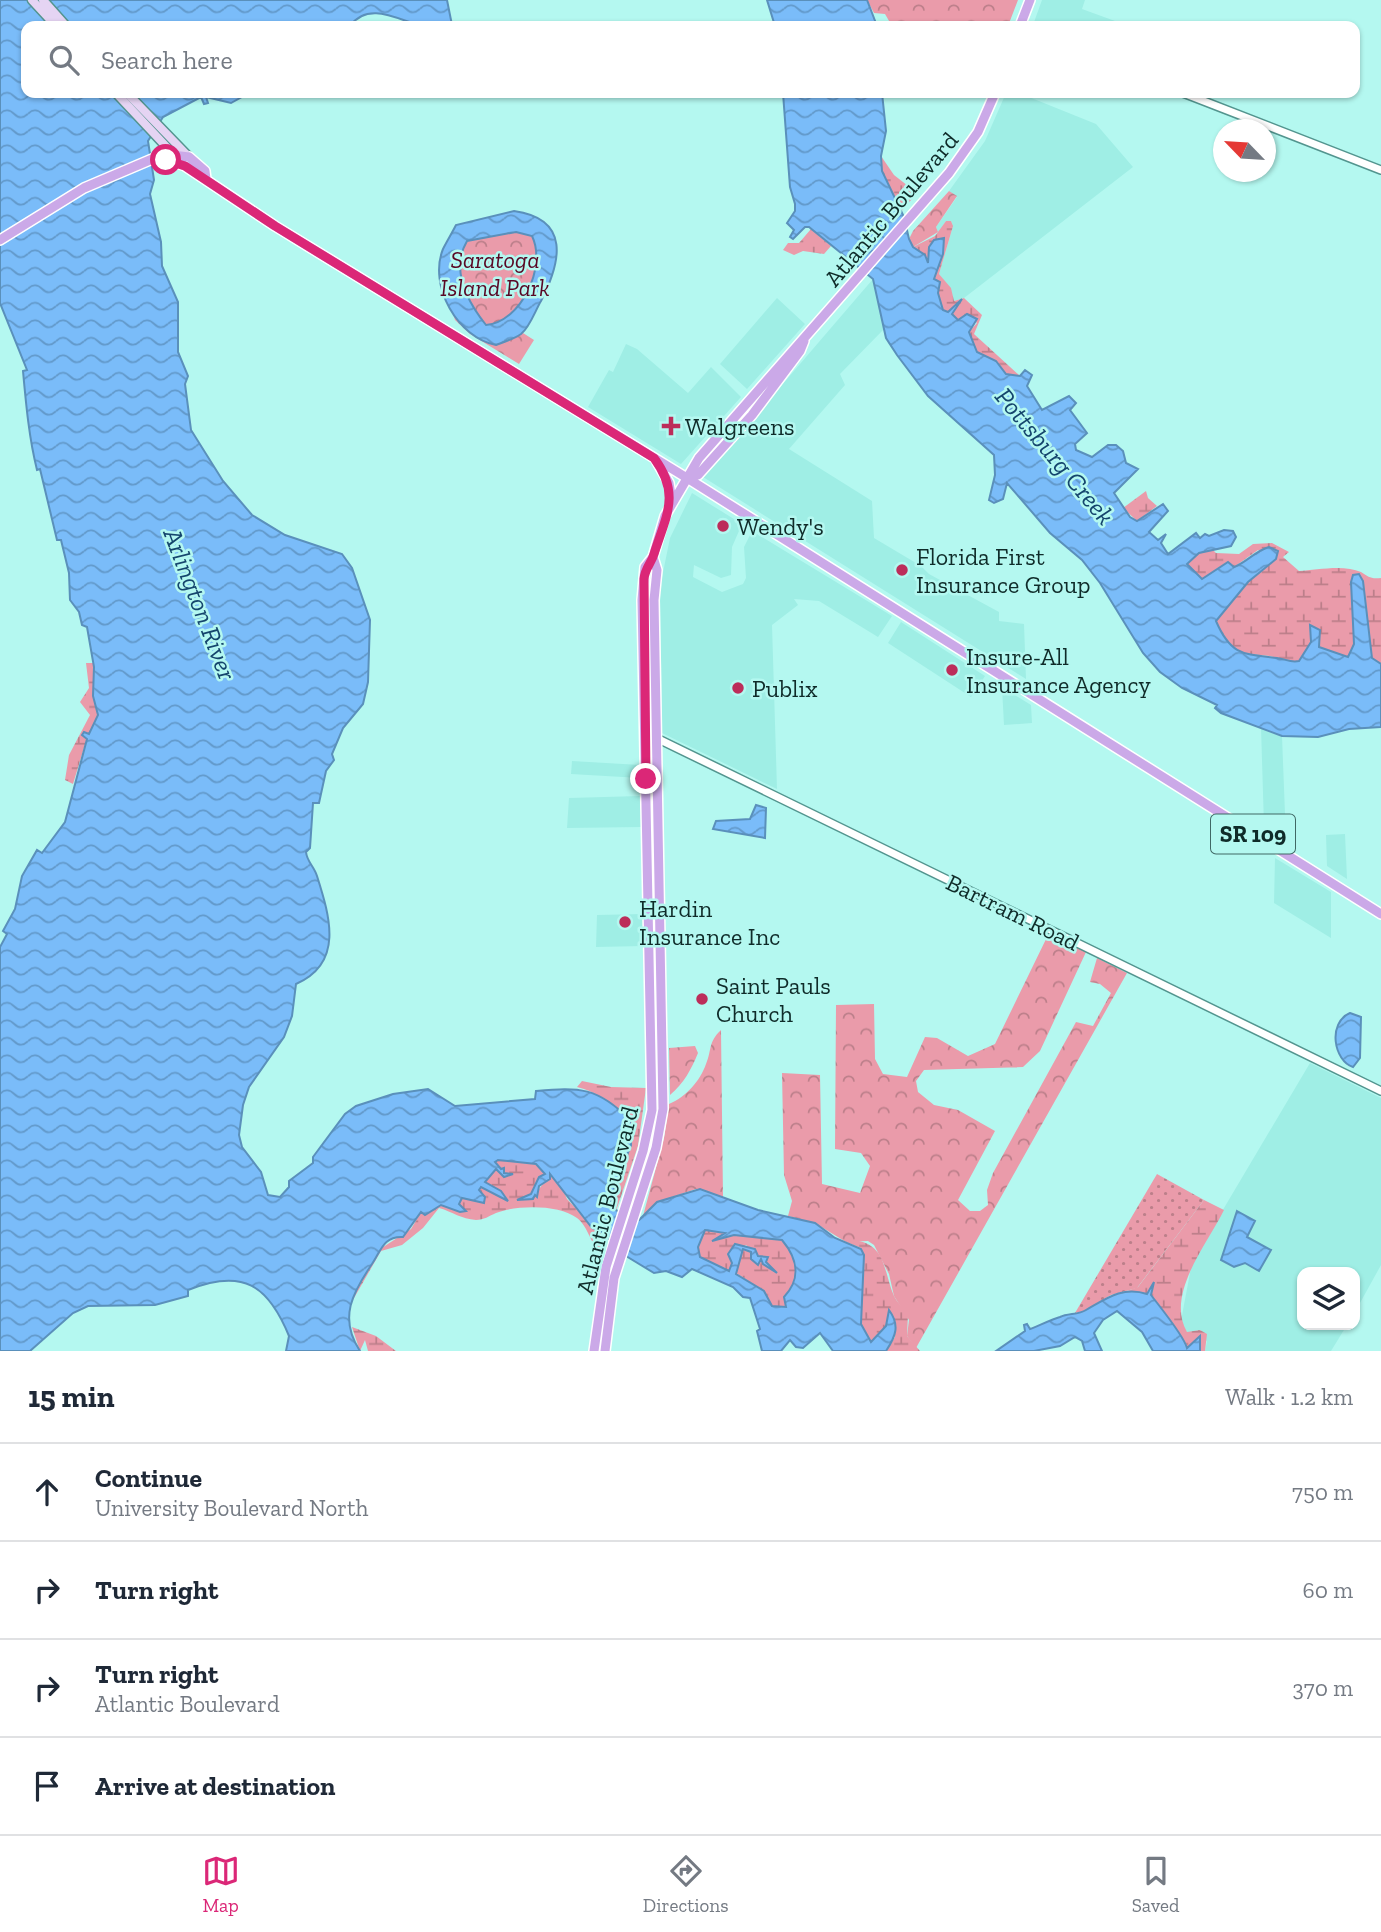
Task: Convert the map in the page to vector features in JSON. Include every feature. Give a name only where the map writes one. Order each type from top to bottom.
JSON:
[{"type":"main road","points":[[32,0],[51,21]]},
{"type":"main road","points":[[43,0],[62,21]]},
{"type":"main road","points":[[1022,21],[1030,0]]},
{"type":"main road","name":"SR 109","points":[[121,98],[206,180],[275,226],[687,478],[1381,914]]},
{"type":"main road","name":"SR 109","points":[[131,98],[171,153]]},
{"type":"main road","name":"Atlantic Boulevard","points":[[687,478],[698,475],[785,374],[804,341],[963,156],[992,98]]},
{"type":"main road","points":[[0,240],[83,188],[117,172],[171,153],[187,161]]},
{"type":"main road","points":[[161,158],[187,161]]},
{"type":"main road","name":"Atlantic Boulevard","points":[[594,1351],[608,1256],[647,1136],[653,1088],[642,600],[645,567],[653,557],[672,501],[699,458],[794,348],[804,341]]},
{"type":"main road","points":[[654,458],[664,472],[672,501]]},
{"type":"main road","points":[[707,465],[709,492]]},
{"type":"main road","name":"Atlantic Boulevard","points":[[605,1351],[619,1260],[656,1148],[663,1110],[654,600],[657,570],[653,557]]},
{"type":"street","points":[[1196,98],[1381,170]]},
{"type":"street","name":"Bartram Road","points":[[646,733],[1381,1091]]},
{"type":"shaded area","points":[[1042,0],[1085,0],[1082,9],[1115,21],[1034,21]]},
{"type":"shaded area","points":[[1004,98],[1031,98],[1096,124],[1133,167],[964,298],[954,301],[950,288],[939,274],[953,226],[951,221],[946,221],[938,232],[936,227],[957,197],[949,191],[985,141]]},
{"type":"shaded area","points":[[873,279],[884,329],[840,374],[845,385],[789,449],[872,501],[874,538],[921,566],[929,574],[999,612],[999,621],[1024,624],[1026,679],[703,477]]},
{"type":"shaded area","points":[[777,298],[805,324],[747,389],[720,364]]},
{"type":"shaded area","points":[[626,344],[637,349],[688,393],[711,367],[741,397],[681,464],[588,407],[609,370],[613,372]]},
{"type":"shaded area","points":[[692,493],[742,524],[732,547],[731,575],[721,578],[694,565],[693,577],[722,592],[743,584],[746,578],[744,547],[752,531],[892,616],[878,637],[819,601],[794,599],[798,605],[772,625],[777,789],[662,733],[660,587],[670,538]]},
{"type":"shaded area","points":[[901,622],[985,676],[971,697],[888,643]]},
{"type":"shaded area","points":[[1002,687],[1031,705],[1032,723],[1004,725]]},
{"type":"shaded area","points":[[1261,727],[1282,736],[1286,840],[1264,826]]},
{"type":"shaded area","points":[[572,761],[640,765],[640,778],[571,774]]},
{"type":"shaded area","points":[[640,796],[641,827],[567,828],[569,798]]},
{"type":"shaded area","points":[[1345,834],[1347,879],[1327,866],[1326,835]]},
{"type":"shaded area","points":[[1275,858],[1331,892],[1331,938],[1274,903]]},
{"type":"shaded area","points":[[643,914],[643,946],[596,947],[597,915]]},
{"type":"shaded area","points":[[1310,1063],[1381,1098],[1381,1265],[1360,1303],[1360,1267],[1297,1267],[1297,1330],[1344,1330],[1331,1351],[1205,1351],[1207,1341],[1187,1332],[1181,1321],[1192,1262]]},
{"type":"green space","points":[[867,0],[1018,0],[1010,21],[889,21],[885,14],[874,13]]},
{"type":"green space","points":[[881,156],[894,175],[917,193],[900,213],[882,171]]},
{"type":"green space","points":[[949,191],[957,196],[936,227],[938,232],[913,247],[909,239],[913,231]]},
{"type":"green space","name":"Saratoga Island Park","points":[[514,211],[537,218],[551,229],[557,244],[551,280],[523,333],[534,340],[519,364],[470,334],[455,320],[440,274],[443,249],[456,225]]},
{"type":"green space","points":[[946,221],[951,221],[953,226],[939,274],[951,288],[954,301],[964,298],[982,315],[974,334],[1020,376],[1006,374],[996,361],[977,352],[969,332],[977,323],[967,314],[958,320],[952,314],[961,300],[948,312],[943,310],[933,279],[943,254],[943,241],[928,254],[928,263],[913,247],[935,236]]},
{"type":"green space","points":[[811,229],[831,246],[824,254],[803,251],[794,255],[783,250],[788,243],[799,243]]},
{"type":"green space","points":[[1146,491],[1148,498],[1157,506],[1137,521],[1123,508]]},
{"type":"green space","points":[[1272,543],[1289,552],[1283,557],[1299,571],[1347,568],[1372,578],[1381,578],[1381,664],[1372,658],[1363,581],[1359,574],[1351,582],[1354,644],[1348,657],[1319,647],[1320,640],[1310,625],[1311,642],[1299,661],[1290,663],[1279,658],[1241,652],[1233,646],[1216,621],[1248,582],[1276,559],[1258,550],[1234,567],[1227,562],[1202,579],[1187,564],[1199,553],[1213,550],[1216,553],[1239,554],[1253,544]]},
{"type":"green space","points":[[86,663],[94,663],[95,706],[98,715],[89,735],[83,736],[87,738],[73,784],[65,780],[69,755],[90,715],[80,702],[89,688]]},
{"type":"green space","points":[[1049,933],[1086,952],[1040,1051],[1023,1067],[924,1070],[916,1081],[918,1092],[934,1105],[958,1110],[995,1131],[958,1200],[970,1211],[980,1211],[988,1205],[987,1190],[993,1173],[1076,1022],[1093,1026],[1111,993],[1100,984],[1090,982],[1097,958],[1127,973],[916,1348],[907,1336],[909,1320],[894,1296],[889,1274],[874,1245],[868,1241],[846,1242],[815,1223],[788,1216],[792,1201],[784,1175],[782,1073],[820,1075],[822,1184],[860,1193],[870,1166],[861,1153],[835,1149],[836,1005],[874,1004],[875,1059],[883,1074],[907,1077],[925,1037],[937,1038],[968,1056],[995,1044]]},
{"type":"green space","points":[[721,1030],[723,1198],[696,1189],[657,1202],[643,1216],[664,1138],[669,1104],[687,1093],[696,1082],[706,1064],[712,1042]]},
{"type":"green space","points":[[695,1046],[698,1053],[693,1065],[670,1095],[669,1048]]},
{"type":"green space","points":[[582,1081],[611,1087],[646,1088],[638,1146],[616,1211],[610,1205],[610,1199],[631,1145],[617,1116],[606,1101],[577,1087]]},
{"type":"green space","points":[[498,1160],[540,1165],[545,1175],[539,1180],[535,1191],[523,1198],[534,1196],[550,1174],[561,1185],[567,1199],[607,1240],[602,1254],[581,1222],[560,1210],[515,1208],[476,1220],[439,1208],[423,1228],[402,1245],[381,1251],[350,1305],[359,1280],[375,1260],[377,1251],[411,1229],[421,1212],[429,1213],[441,1205],[460,1212],[464,1210],[459,1205],[462,1198],[485,1197],[478,1190],[481,1187],[507,1200],[501,1191],[485,1182],[496,1169],[504,1173],[494,1162]]},
{"type":"green space","points":[[1157,1174],[1204,1200],[1137,1288],[1111,1295],[1084,1311],[1075,1313]]},
{"type":"green space","points":[[1204,1200],[1224,1210],[1191,1269],[1181,1302],[1187,1332],[1200,1330],[1207,1334],[1205,1351],[1200,1351],[1199,1337],[1188,1348],[1151,1295],[1127,1291],[1138,1287]]},
{"type":"green space","points":[[705,1230],[725,1233],[714,1241],[734,1235],[782,1240],[791,1254],[795,1269],[793,1283],[784,1297],[786,1308],[772,1306],[764,1291],[736,1273],[743,1249],[749,1250],[759,1264],[760,1259],[776,1273],[746,1245],[729,1257],[732,1263],[729,1271],[699,1257],[698,1247]]},
{"type":"green space","points":[[852,1240],[872,1246],[878,1252],[894,1296],[908,1314],[907,1336],[920,1351],[886,1351],[895,1337],[889,1311],[886,1326],[871,1342],[861,1324],[864,1255],[861,1248],[846,1242]]},
{"type":"green space","points":[[352,1327],[376,1336],[396,1351],[368,1351],[365,1340],[360,1351]]},
{"type":"water","name":"Arlington River","points":[[0,0],[447,0],[451,21],[407,21],[375,13],[366,14],[355,21],[21,21],[21,98],[199,98],[163,117],[148,141],[154,180],[150,194],[161,242],[162,266],[178,302],[178,352],[188,376],[185,384],[191,430],[223,481],[252,515],[285,535],[342,554],[352,568],[370,620],[368,682],[363,704],[343,728],[332,754],[334,760],[326,771],[319,803],[313,803],[310,848],[306,852],[317,876],[326,907],[329,923],[327,951],[321,964],[311,975],[296,984],[292,1016],[284,1037],[249,1087],[243,1105],[239,1135],[242,1147],[261,1172],[268,1195],[280,1197],[289,1187],[289,1181],[313,1163],[313,1157],[345,1114],[356,1106],[393,1094],[428,1089],[455,1106],[535,1099],[536,1091],[564,1089],[598,1095],[630,1120],[631,1145],[610,1199],[613,1209],[639,1220],[657,1202],[700,1189],[758,1210],[815,1223],[835,1238],[861,1249],[864,1255],[861,1324],[871,1342],[886,1326],[889,1310],[896,1326],[886,1351],[833,1351],[820,1333],[803,1348],[796,1347],[790,1340],[781,1351],[762,1351],[757,1331],[760,1329],[750,1298],[743,1297],[733,1287],[692,1269],[682,1277],[666,1271],[654,1273],[626,1256],[602,1232],[592,1228],[550,1174],[550,1179],[539,1186],[537,1197],[535,1195],[533,1199],[517,1200],[531,1194],[539,1177],[545,1174],[536,1164],[498,1160],[495,1162],[501,1169],[504,1168],[504,1173],[513,1174],[504,1177],[496,1169],[485,1182],[501,1191],[508,1201],[481,1187],[479,1190],[485,1197],[484,1203],[462,1198],[459,1204],[466,1211],[460,1212],[441,1205],[425,1215],[421,1212],[403,1237],[391,1239],[383,1245],[359,1285],[351,1306],[350,1327],[360,1351],[286,1351],[289,1336],[272,1304],[251,1286],[239,1281],[224,1281],[188,1290],[188,1296],[155,1305],[88,1306],[73,1313],[30,1351],[0,1351],[0,947],[7,934],[3,931],[15,909],[22,876],[37,850],[42,853],[65,822],[87,739],[82,735],[84,732],[89,734],[98,715],[93,696],[94,667],[87,627],[82,625],[79,612],[70,600],[69,573],[61,540],[57,540],[40,469],[37,470],[34,458],[23,371],[27,370],[0,303]],"holes":[[[705,1230],[725,1233],[712,1241],[734,1235],[782,1240],[791,1254],[795,1269],[793,1283],[784,1297],[786,1307],[772,1306],[764,1291],[736,1274],[743,1249],[751,1252],[751,1259],[758,1265],[761,1259],[763,1264],[777,1273],[766,1262],[768,1257],[758,1256],[755,1249],[735,1244],[728,1254],[732,1263],[729,1271],[700,1257],[698,1247]]]},
{"type":"water","points":[[767,0],[867,0],[875,21],[773,21]]},
{"type":"water","points":[[210,98],[240,98],[231,103]]},
{"type":"water","name":"Pottsburg Creek","points":[[783,98],[883,98],[886,131],[881,156],[882,171],[904,217],[909,239],[913,247],[925,255],[928,263],[929,247],[934,240],[944,238],[943,254],[934,279],[940,282],[938,293],[943,310],[948,312],[962,299],[952,314],[958,320],[967,314],[977,319],[969,332],[977,352],[996,361],[1006,374],[1020,376],[1025,370],[1032,375],[1027,386],[1042,410],[1069,396],[1076,403],[1070,410],[1087,433],[1075,444],[1076,450],[1092,457],[1108,445],[1116,445],[1123,451],[1126,463],[1138,469],[1114,493],[1130,517],[1137,521],[1163,504],[1168,511],[1149,532],[1158,540],[1166,534],[1161,543],[1168,554],[1196,533],[1200,538],[1205,534],[1209,536],[1224,530],[1233,531],[1236,537],[1231,546],[1199,553],[1187,564],[1202,579],[1228,562],[1234,567],[1269,547],[1278,551],[1276,559],[1248,582],[1216,621],[1233,647],[1247,654],[1299,661],[1311,642],[1310,625],[1320,630],[1319,647],[1348,657],[1354,644],[1351,582],[1353,575],[1359,574],[1363,581],[1372,658],[1381,664],[1381,727],[1349,729],[1318,737],[1282,736],[1221,713],[1215,708],[1217,705],[1182,688],[1160,672],[1143,653],[1100,583],[1082,560],[1050,533],[1007,483],[1003,499],[994,503],[989,500],[995,475],[994,455],[928,396],[897,355],[886,338],[873,279],[809,227],[805,227],[793,239],[790,237],[794,230],[787,223],[795,211],[795,204],[790,187]]},
{"type":"water","points":[[514,211],[545,223],[553,233],[556,257],[553,272],[530,323],[518,336],[496,345],[482,340],[459,321],[450,308],[443,294],[439,263],[456,225]],"holes":[[[516,232],[532,236],[536,263],[528,291],[510,314],[499,322],[486,325],[463,285],[460,263],[467,241]]]},
{"type":"water","points":[[756,805],[766,808],[765,838],[713,829],[716,821],[750,819]]},
{"type":"water","points":[[1350,1013],[1361,1017],[1360,1058],[1353,1067],[1341,1057],[1336,1042],[1338,1025]]},
{"type":"water","points":[[1237,1211],[1255,1221],[1247,1237],[1271,1250],[1259,1271],[1245,1263],[1234,1267],[1221,1260]]},
{"type":"water","points":[[1154,1282],[1151,1295],[1177,1329],[1187,1348],[1200,1336],[1200,1351],[1153,1351],[1142,1332],[1117,1311],[1103,1320],[1094,1333],[1102,1351],[1085,1351],[1082,1341],[1075,1337],[1060,1346],[1034,1351],[996,1351],[1025,1331],[1024,1325],[1027,1324],[1030,1329],[1063,1316],[1080,1313],[1123,1292],[1147,1294]]},
{"type":"place","name":"Walgreens","points":[[671,426]]},
{"type":"place","name":"Wendy's","points":[[723,526]]},
{"type":"place","name":"Florida First Insurance Group","points":[[902,570]]},
{"type":"place","name":"Insure-All Insurance Agency","points":[[952,670]]},
{"type":"place","name":"Publix","points":[[738,688]]},
{"type":"place","name":"Hardin Insurance Inc","points":[[625,922]]},
{"type":"place","name":"Saint Pauls Church","points":[[702,999]]},
{"type":"route","points":[[166,160],[185,166],[275,226],[654,458],[669,483],[672,501],[656,540],[653,557],[645,567],[642,600],[646,779]]}]
